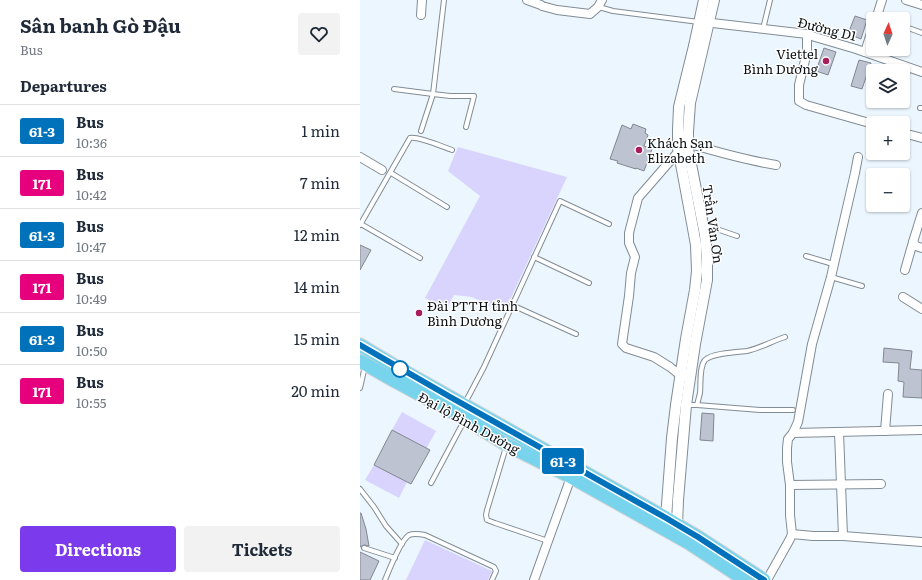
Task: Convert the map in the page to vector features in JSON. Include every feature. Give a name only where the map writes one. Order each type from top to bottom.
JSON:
[{"type":"highway","name":"Đại lộ Bình Dương","points":[[360,345],[698,537],[765,580]]},
{"type":"highway","name":"Đại lộ Bình Dương","points":[[363,362],[392,380],[465,419],[507,445],[571,477],[689,543],[745,580]]},
{"type":"street","points":[[421,16],[422,0]]},
{"type":"street","points":[[527,0],[541,5],[543,3],[557,10],[590,14],[600,3]]},
{"type":"street","name":"Trần Văn Ơn","points":[[671,522],[672,438],[706,280],[707,268],[706,245],[687,143],[690,103],[704,23],[704,0]]},
{"type":"street","name":"Trần Văn Ơn","points":[[671,522],[678,500],[686,405],[686,339],[695,290],[697,255],[678,152],[679,107],[704,23],[714,0]]},
{"type":"street","points":[[879,12],[882,0]]},
{"type":"street","points":[[906,0],[922,6]]},
{"type":"street","name":"Đường D1","points":[[704,23],[807,34],[922,72]]},
{"type":"street","points":[[807,34],[807,52],[799,86],[800,101],[806,105],[866,122]]},
{"type":"street","points":[[910,135],[922,138]]},
{"type":"street","points":[[687,143],[732,156],[776,165]]},
{"type":"street","points":[[678,152],[638,198],[629,233],[629,243],[635,257],[631,273],[622,344],[626,348],[654,357],[685,377]]},
{"type":"street","points":[[360,157],[382,170]]},
{"type":"street","points":[[765,580],[790,540],[792,534],[790,515],[790,485],[787,462],[788,439],[793,433],[798,422],[812,344],[831,277],[858,157]]},
{"type":"street","points":[[905,270],[917,245],[922,213]]},
{"type":"street","points":[[903,297],[922,309]]},
{"type":"street","points":[[885,431],[888,394]]},
{"type":"street","points":[[793,433],[922,430]]},
{"type":"street","points":[[839,432],[843,536]]},
{"type":"street","points":[[534,580],[571,477]]},
{"type":"street","points":[[790,485],[881,484]]},
{"type":"street","points":[[792,534],[922,542]]},
{"type":"lane","points":[[421,130],[433,94],[444,0]]},
{"type":"lane","points":[[763,29],[770,0]]},
{"type":"lane","points":[[600,3],[613,11],[704,23]]},
{"type":"lane","points":[[910,29],[922,33]]},
{"type":"lane","points":[[394,89],[450,96],[474,96],[466,127]]},
{"type":"lane","points":[[420,258],[360,224],[410,138],[413,137],[420,139],[452,150]]},
{"type":"lane","points":[[391,173],[447,206]]},
{"type":"lane","points":[[464,405],[484,367],[560,201],[610,224]]},
{"type":"lane","points":[[702,225],[737,236]]},
{"type":"lane","points":[[806,256],[833,264]]},
{"type":"lane","points":[[534,257],[588,283]]},
{"type":"lane","points":[[831,277],[862,286]]},
{"type":"lane","points":[[512,305],[576,334]]},
{"type":"lane","points":[[697,405],[704,361],[710,357],[748,350],[785,337]]},
{"type":"lane","points":[[360,388],[363,362]]},
{"type":"lane","points":[[686,405],[760,410],[793,410]]},
{"type":"lane","points":[[431,483],[465,419]]},
{"type":"lane","points":[[507,445],[487,510],[487,520],[548,541]]},
{"type":"lane","points":[[360,489],[386,526],[402,544]]},
{"type":"lane","points":[[385,580],[405,539],[412,534],[420,534],[495,568],[496,571],[492,580]]},
{"type":"lane","points":[[364,548],[396,558]]},
{"type":"shaded area","points":[[458,147],[567,177],[504,313],[472,297],[454,295],[446,310],[425,298],[480,196],[448,171]]},
{"type":"shaded area","points":[[402,412],[436,431],[426,449],[392,430]]},
{"type":"shaded area","points":[[374,465],[407,482],[399,498],[365,480]]},
{"type":"shaded area","points":[[425,540],[492,571],[488,580],[406,580]]},
{"type":"building","points":[[855,16],[866,20],[861,39],[848,34]]},
{"type":"building","name":"Viettel Bình Dương","points":[[824,48],[836,52],[828,75],[816,71]]},
{"type":"building","points":[[859,60],[871,63],[866,64],[866,77],[862,89],[851,86]]},
{"type":"building","points":[[633,124],[646,129],[645,133],[648,135],[644,146],[652,149],[644,171],[617,163],[618,161],[610,159],[622,125],[631,129]]},
{"type":"building","points":[[360,245],[371,250],[360,270]]},
{"type":"building","points":[[884,348],[912,351],[910,369],[922,370],[922,398],[903,397],[904,382],[898,381],[899,363],[883,362]]},
{"type":"building","points":[[702,413],[714,414],[713,441],[700,440]]},
{"type":"building","points":[[392,430],[430,450],[411,484],[374,465]]},
{"type":"building","points":[[360,513],[366,529],[369,546],[364,545],[360,547]]},
{"type":"building","points":[[360,552],[379,561],[370,580],[360,580]]},
{"type":"bus line","name":"61-3","points":[[360,345],[400,369],[666,518],[764,580]]},
{"type":"place","name":"Viettel Bình Dương","points":[[826,61]]},
{"type":"place","name":"Khách Sạn Elizabeth","points":[[639,150]]},
{"type":"place","name":"Đài PTTH tỉnh Bình Dương","points":[[419,313]]}]
